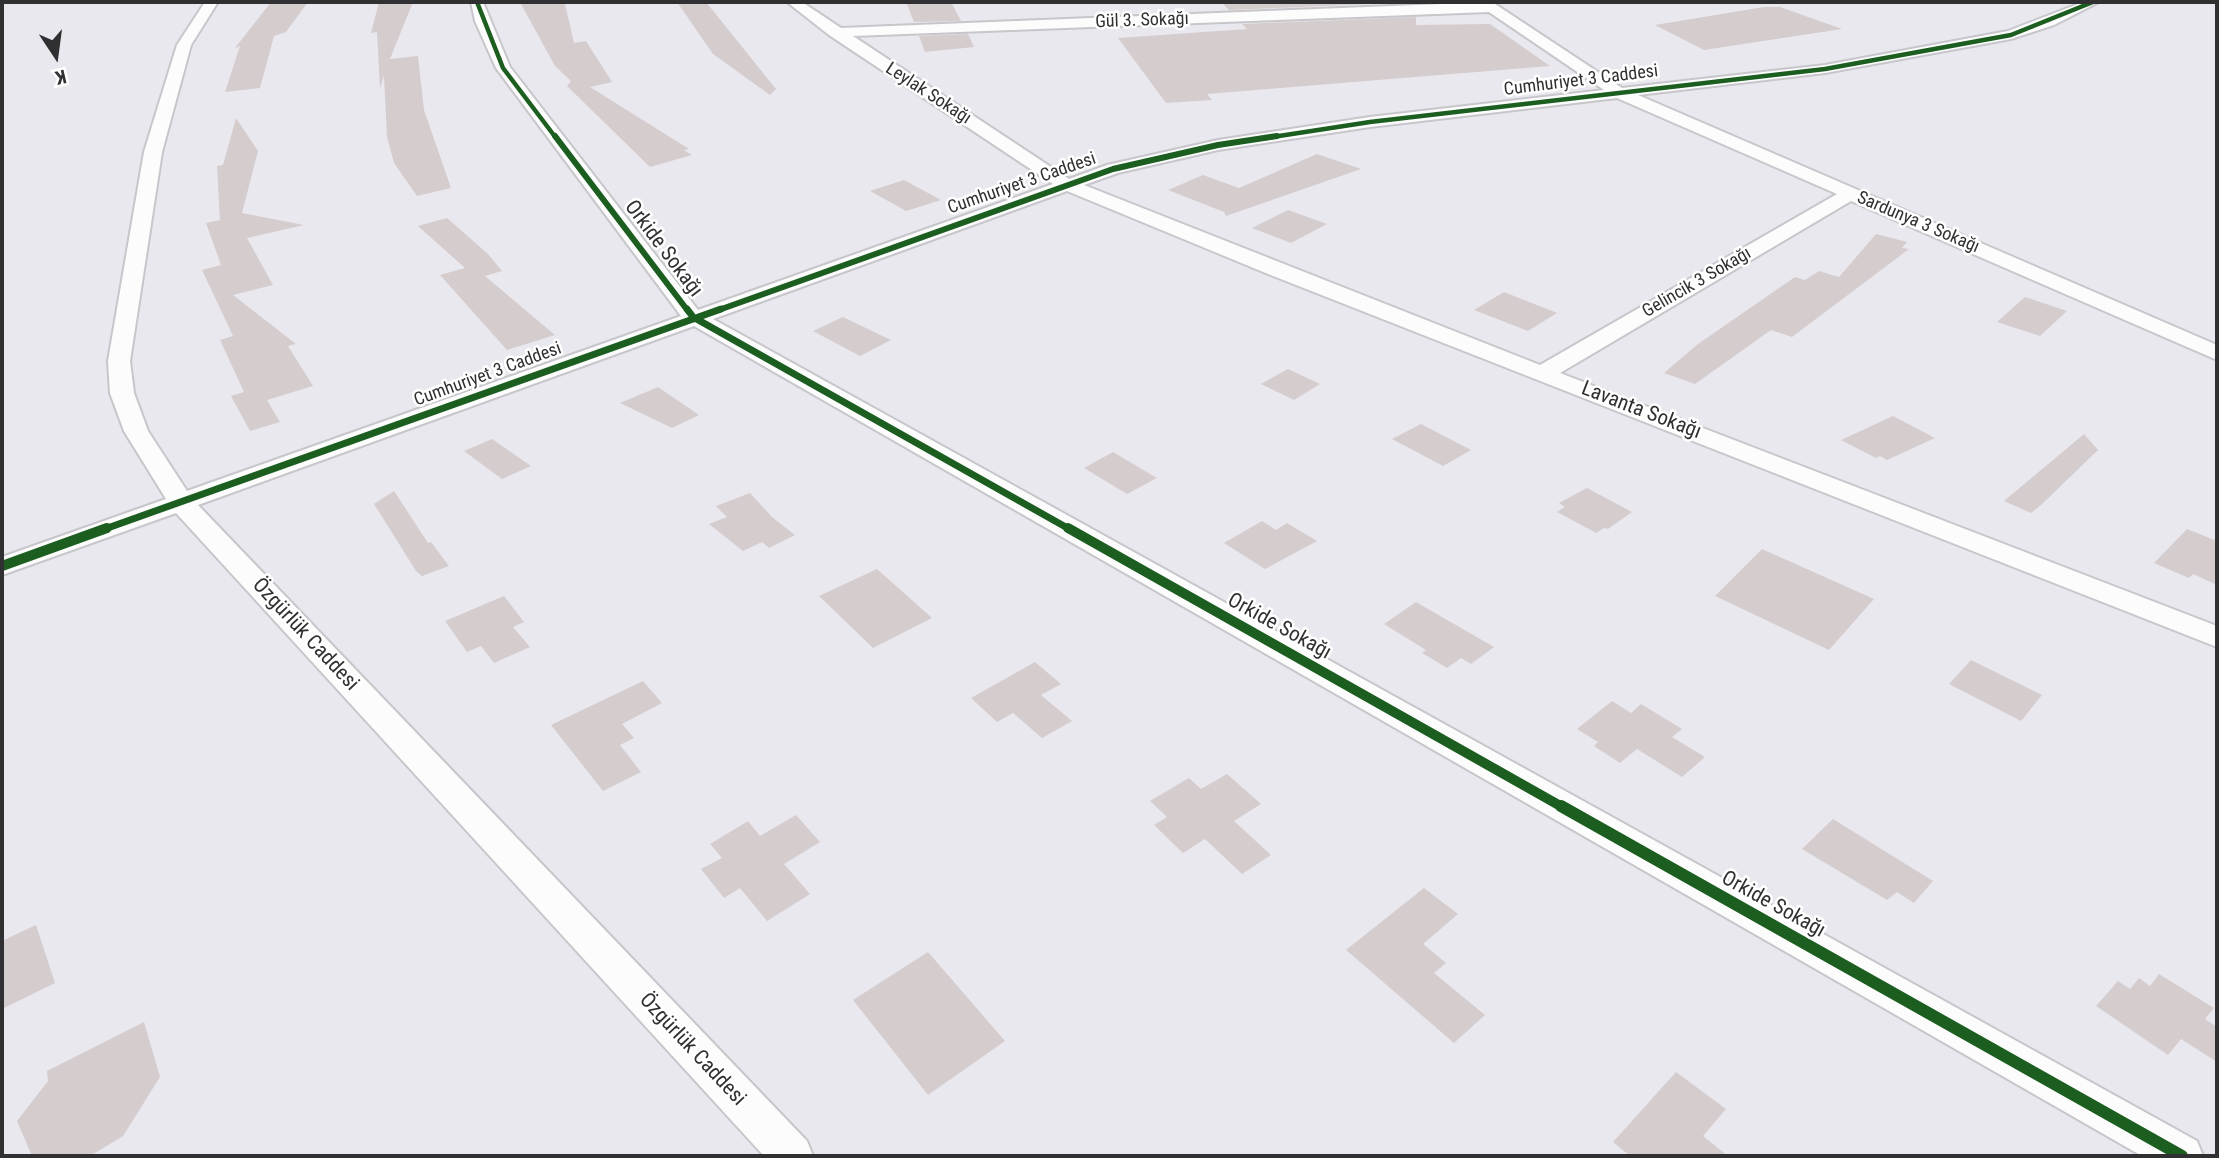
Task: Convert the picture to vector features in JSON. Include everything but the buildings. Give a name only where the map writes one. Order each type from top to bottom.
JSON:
[{"type":"street","name":"Özgürlük Caddesi","points":[[211,2],[184,45],[153,152],[119,361],[122,393],[136,430],[182,504],[792,1156]]},
{"type":"street","name":"Orkide Sokağı","points":[[477,2],[482,21],[503,68],[693,317],[2182,1156]]},
{"type":"street","name":"Leylak Sokağı","points":[[793,2],[834,32],[1065,184]]},
{"type":"street","name":"Cumhuriyet 3 Caddesi","points":[[2,566],[182,504],[1065,184],[1124,167],[1269,136],[1825,69],[1997,39],[2049,23],[2093,2]]},
{"type":"street","name":"Gül 3. Sokağı","points":[[834,32],[1487,5]]},
{"type":"street","name":"Sardunya 3 Sokağı","points":[[1487,5],[1619,93],[2217,353]]},
{"type":"street","name":"Lavanta Sokağı","points":[[1065,184],[1275,270],[2217,637]]},
{"type":"street","name":"Gelincik 3 Sokağı","points":[[1543,373],[1850,194]]},
{"type":"cycle path","points":[[477,2],[482,21],[503,68],[693,317],[2182,1156]]},
{"type":"cycle path","points":[[2,566],[1113,169],[1218,145],[1370,122],[1825,69],[2011,35],[2049,22],[2093,2]]}]
